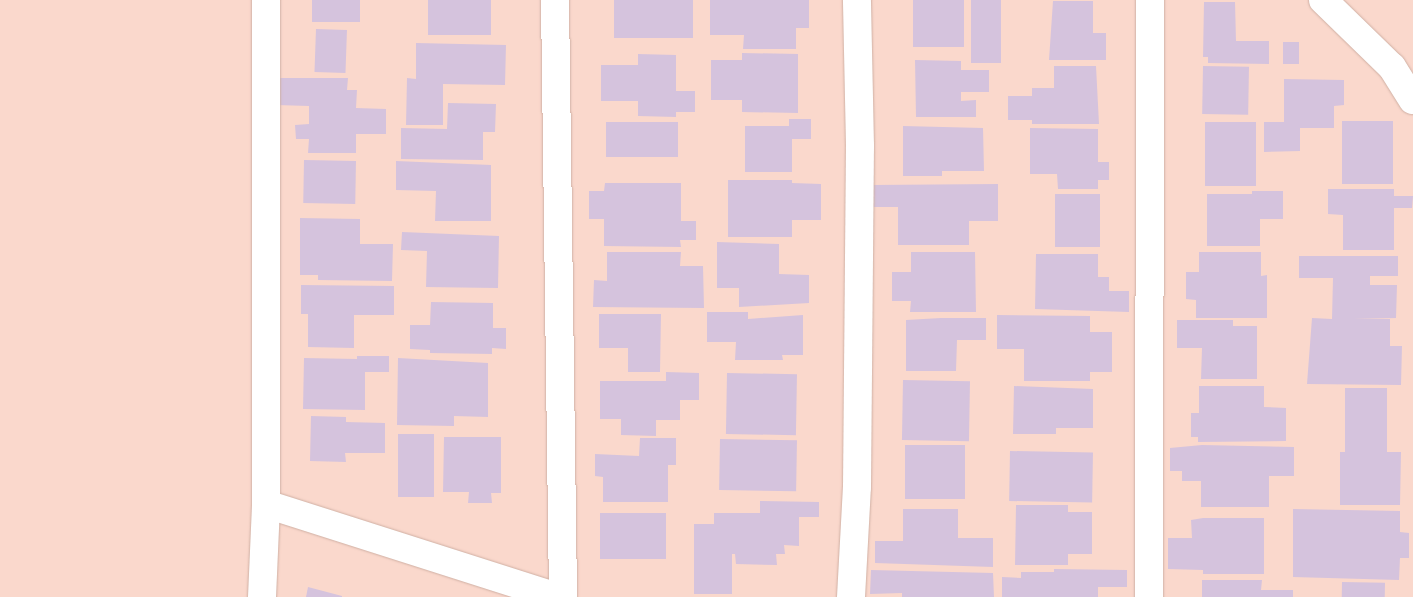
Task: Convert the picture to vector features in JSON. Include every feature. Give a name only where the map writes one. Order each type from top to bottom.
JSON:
[{"type":"street","points":[[262,597],[266,504],[266,0]]},
{"type":"street","points":[[555,0],[563,597]]},
{"type":"street","points":[[851,597],[858,457],[860,146],[857,0]]},
{"type":"street","points":[[1149,597],[1150,0]]},
{"type":"street","points":[[1323,0],[1402,73],[1413,100]]},
{"type":"street","points":[[266,504],[558,597]]},
{"type":"building","points":[[312,0],[360,0],[360,22],[312,22]]},
{"type":"building","points":[[428,0],[491,0],[491,35],[428,35]]},
{"type":"building","points":[[614,0],[693,0],[693,38],[614,38]]},
{"type":"building","points":[[710,0],[809,0],[809,28],[796,28],[796,49],[743,49],[744,35],[710,35]]},
{"type":"building","points":[[913,0],[964,0],[964,47],[913,47]]},
{"type":"building","points":[[971,0],[1001,0],[1001,63],[971,63]]},
{"type":"building","points":[[1053,1],[1093,1],[1093,33],[1106,33],[1106,60],[1049,60]]},
{"type":"building","points":[[1204,2],[1235,2],[1236,41],[1269,41],[1269,64],[1208,63],[1208,57],[1203,57]]},
{"type":"building","points":[[316,29],[347,30],[345,73],[314,72]]},
{"type":"building","points":[[1283,42],[1299,42],[1299,64],[1283,64]]},
{"type":"building","points":[[416,43],[506,45],[505,85],[443,84],[443,125],[406,125],[407,78],[416,79]]},
{"type":"building","points":[[742,53],[798,54],[798,113],[742,112],[742,100],[711,100],[711,60],[742,60]]},
{"type":"building","points":[[638,54],[676,55],[676,91],[695,91],[695,112],[676,112],[676,117],[638,116],[638,101],[601,101],[601,65],[638,65]]},
{"type":"building","points":[[915,60],[961,61],[961,70],[989,70],[989,92],[961,92],[961,101],[976,100],[976,117],[916,117]]},
{"type":"building","points":[[1054,66],[1096,66],[1099,124],[1032,124],[1032,120],[1008,120],[1008,96],[1032,96],[1032,88],[1054,88]]},
{"type":"building","points":[[1203,66],[1249,67],[1248,115],[1202,114]]},
{"type":"building","points":[[276,78],[348,78],[347,90],[357,90],[356,108],[386,109],[386,134],[356,134],[356,153],[308,153],[309,139],[296,139],[295,125],[309,124],[309,106],[276,105]]},
{"type":"building","points":[[1284,79],[1344,80],[1344,105],[1334,106],[1334,128],[1300,128],[1300,151],[1264,152],[1264,122],[1284,122]]},
{"type":"building","points":[[448,103],[496,104],[495,132],[483,132],[483,160],[401,159],[401,128],[447,129]]},
{"type":"building","points":[[789,119],[811,119],[811,139],[792,139],[792,172],[745,172],[745,126],[789,126]]},
{"type":"building","points":[[1342,121],[1393,121],[1393,184],[1342,184]]},
{"type":"building","points":[[606,122],[678,122],[678,157],[606,157]]},
{"type":"building","points":[[1205,122],[1256,122],[1256,186],[1205,186]]},
{"type":"building","points":[[903,126],[983,128],[984,171],[942,171],[942,176],[903,176]]},
{"type":"building","points":[[1030,128],[1098,129],[1098,162],[1109,162],[1109,180],[1098,180],[1098,189],[1058,189],[1057,174],[1030,174]]},
{"type":"building","points":[[304,160],[356,161],[355,204],[303,203]]},
{"type":"building","points":[[396,161],[491,165],[491,221],[435,221],[436,191],[396,190]]},
{"type":"building","points":[[728,180],[792,180],[792,183],[821,184],[821,220],[792,220],[792,237],[728,237]]},
{"type":"building","points":[[605,183],[681,183],[681,221],[696,221],[696,240],[680,240],[681,247],[604,246],[604,219],[589,219],[589,191],[604,191]]},
{"type":"building","points":[[998,184],[998,221],[969,221],[969,245],[898,245],[898,207],[871,207],[871,185]]},
{"type":"building","points":[[1328,189],[1394,189],[1394,196],[1413,196],[1412,208],[1394,208],[1394,250],[1343,250],[1343,215],[1328,214]]},
{"type":"building","points":[[1252,191],[1283,191],[1283,219],[1260,219],[1260,246],[1207,246],[1207,194],[1252,194]]},
{"type":"building","points":[[1055,194],[1100,194],[1100,247],[1055,247]]},
{"type":"building","points":[[300,218],[360,219],[360,244],[393,244],[392,281],[318,280],[318,275],[300,275]]},
{"type":"building","points":[[402,232],[499,236],[498,288],[426,287],[427,251],[401,250]]},
{"type":"building","points":[[717,242],[779,244],[779,274],[809,275],[809,303],[739,307],[739,288],[717,288]]},
{"type":"building","points":[[607,252],[681,252],[680,266],[703,266],[704,308],[593,307],[594,280],[607,281]]},
{"type":"building","points":[[911,252],[975,252],[976,312],[910,312],[911,301],[892,301],[892,272],[911,272]]},
{"type":"building","points":[[1199,252],[1261,252],[1261,276],[1267,275],[1267,318],[1196,318],[1196,300],[1186,299],[1186,272],[1199,272]]},
{"type":"building","points":[[1036,254],[1098,254],[1098,277],[1109,277],[1109,291],[1129,291],[1129,312],[1035,309]]},
{"type":"building","points":[[1299,256],[1398,256],[1398,276],[1370,276],[1370,285],[1397,285],[1396,318],[1354,319],[1390,319],[1390,346],[1402,346],[1401,385],[1307,384],[1312,318],[1332,319],[1333,278],[1299,278]]},
{"type":"building","points":[[301,285],[394,286],[394,315],[354,315],[354,348],[308,347],[308,314],[301,314]]},
{"type":"building","points":[[431,302],[493,303],[493,328],[506,328],[506,349],[492,348],[492,354],[430,353],[430,350],[410,349],[410,325],[430,325]]},
{"type":"building","points":[[707,312],[748,312],[748,319],[803,315],[803,355],[782,355],[783,360],[735,360],[736,342],[707,342]]},
{"type":"building","points":[[599,314],[661,314],[660,372],[628,372],[628,348],[599,348]]},
{"type":"building","points":[[997,315],[1090,316],[1090,332],[1112,332],[1112,372],[1090,372],[1090,381],[1024,381],[1024,349],[997,349]]},
{"type":"building","points":[[986,318],[986,340],[957,340],[956,371],[906,371],[906,320]]},
{"type":"building","points":[[1177,320],[1233,320],[1233,326],[1257,326],[1257,379],[1201,379],[1202,348],[1177,348]]},
{"type":"building","points":[[357,356],[389,356],[389,372],[365,372],[365,410],[303,409],[304,358],[357,359]]},
{"type":"building","points":[[398,358],[488,363],[488,417],[454,416],[454,426],[397,425]]},
{"type":"building","points":[[666,372],[699,373],[699,400],[680,400],[680,420],[656,420],[656,436],[621,435],[621,419],[600,419],[600,381],[666,381]]},
{"type":"building","points":[[727,373],[797,374],[796,435],[726,434]]},
{"type":"building","points":[[903,380],[970,381],[969,441],[902,440]]},
{"type":"building","points":[[1014,386],[1093,389],[1093,428],[1056,428],[1056,434],[1013,434]]},
{"type":"building","points":[[1199,386],[1264,386],[1264,407],[1286,408],[1286,441],[1198,442],[1198,437],[1191,437],[1191,413],[1199,413]]},
{"type":"building","points":[[1345,388],[1387,388],[1387,452],[1401,452],[1400,505],[1340,505],[1340,452],[1345,452]]},
{"type":"building","points":[[311,416],[346,417],[346,422],[385,423],[385,453],[345,453],[346,462],[310,461]]},
{"type":"building","points":[[398,434],[434,434],[434,497],[398,497]]},
{"type":"building","points":[[444,437],[501,437],[501,493],[491,493],[492,503],[468,503],[469,492],[443,492]]},
{"type":"building","points":[[640,438],[676,438],[676,465],[668,465],[668,502],[603,502],[603,477],[595,476],[595,454],[639,456]]},
{"type":"building","points":[[720,439],[797,440],[796,491],[719,490]]},
{"type":"building","points":[[905,445],[965,445],[965,499],[905,499]]},
{"type":"building","points":[[1202,445],[1294,447],[1294,476],[1269,476],[1269,507],[1201,507],[1201,481],[1182,481],[1182,471],[1170,471],[1170,448]]},
{"type":"building","points":[[1010,451],[1093,452],[1092,502],[1009,501]]},
{"type":"building","points":[[760,501],[819,502],[819,517],[799,517],[799,546],[784,545],[785,554],[776,554],[777,565],[736,564],[735,554],[732,554],[732,594],[694,594],[694,524],[714,524],[714,513],[760,513]]},
{"type":"building","points":[[1016,505],[1068,505],[1068,512],[1092,512],[1092,554],[1068,554],[1068,565],[1015,565]]},
{"type":"building","points":[[903,509],[958,509],[958,538],[993,538],[993,567],[875,563],[875,541],[903,541]]},
{"type":"building","points":[[1293,509],[1400,511],[1400,532],[1409,533],[1409,558],[1400,558],[1399,580],[1293,577]]},
{"type":"building","points":[[600,513],[666,513],[666,559],[600,559]]},
{"type":"building","points":[[1203,518],[1264,518],[1264,574],[1203,574],[1203,570],[1168,569],[1168,538],[1192,538],[1191,520]]},
{"type":"building","points":[[1054,569],[1127,570],[1127,587],[1098,587],[1098,597],[1002,597],[1002,577],[1021,578],[1021,572],[1054,572]]},
{"type":"building","points":[[871,570],[993,573],[994,597],[902,597],[902,593],[870,594]]},
{"type":"building","points":[[1202,580],[1262,580],[1261,590],[1293,590],[1293,597],[1202,597]]},
{"type":"building","points":[[1342,582],[1385,583],[1385,597],[1342,597]]},
{"type":"building","points":[[308,587],[342,596],[342,597],[306,597]]}]
